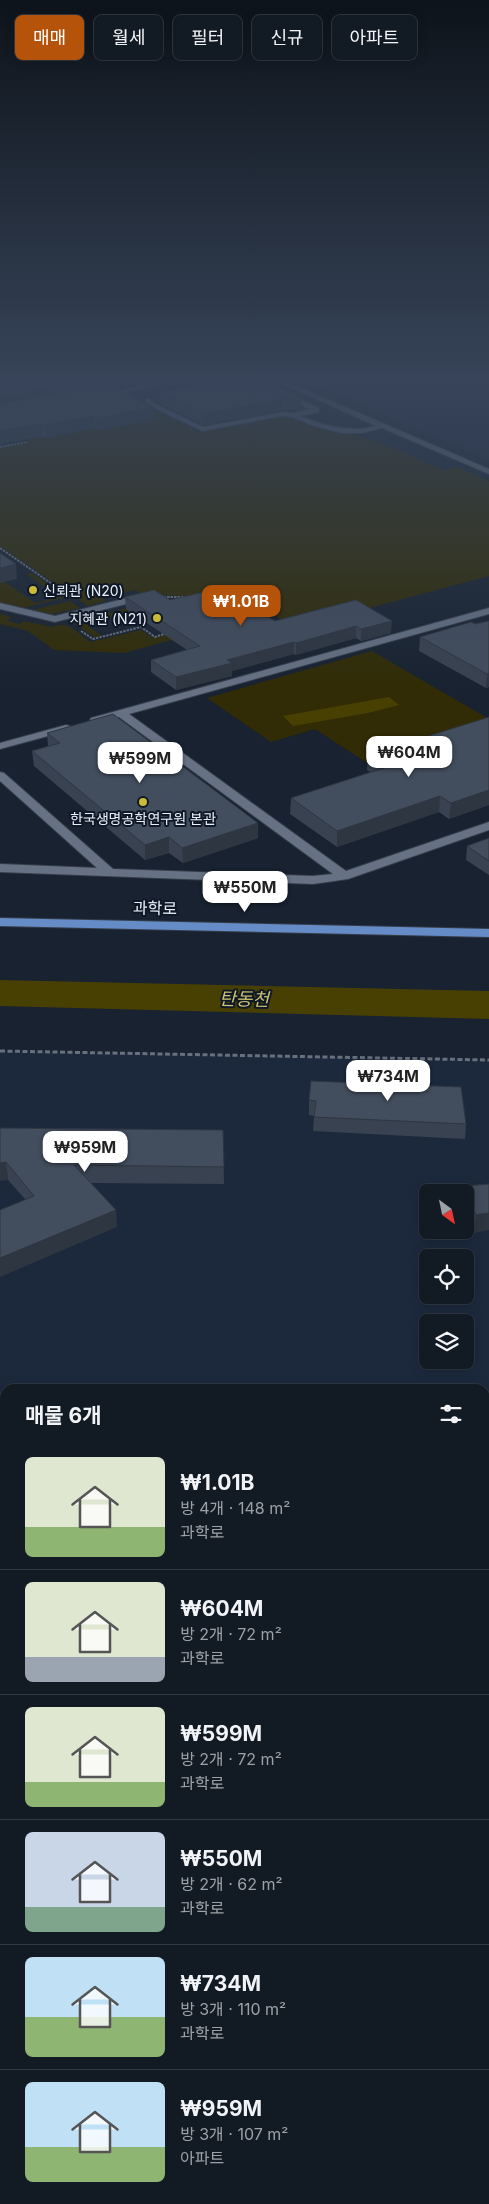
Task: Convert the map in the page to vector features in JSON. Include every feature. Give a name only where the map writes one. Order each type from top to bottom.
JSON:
[{"type":"main road","name":"과학로","points":[[0,922],[489,933]]},
{"type":"street","points":[[0,606],[55,618],[135,599]]},
{"type":"street","points":[[0,746],[489,611]]},
{"type":"street","points":[[121,713],[344,876]]},
{"type":"street","points":[[0,775],[108,871]]},
{"type":"street","points":[[0,868],[313,880],[344,876],[489,826]]},
{"type":"path","points":[[0,548],[90,610]]},
{"type":"path","points":[[135,599],[144,596],[193,597]]},
{"type":"path","points":[[62,617],[94,639],[141,627],[155,636],[172,632]]},
{"type":"path","points":[[0,1051],[489,1060]]},
{"type":"shaded area","points":[[0,484],[489,484],[489,576],[295,628],[271,613],[124,653],[54,650],[28,631],[0,624],[0,614],[12,617],[6,620],[19,624],[24,621],[53,627],[58,625],[68,626],[90,642],[141,630],[153,638],[201,626],[224,597],[143,595],[135,590],[102,598],[106,601],[88,606],[0,546]]},
{"type":"shaded area","points":[[32,573],[67,597],[24,608],[0,602],[0,583],[5,582],[35,603],[59,597],[26,574]]},
{"type":"shaded area","points":[[70,601],[80,608],[52,614],[32,610]]},
{"type":"shaded area","points":[[133,606],[140,610],[86,624],[102,636],[94,637],[74,623]]},
{"type":"shaded area","points":[[372,651],[489,719],[372,766],[315,729],[271,742],[207,698]]},
{"type":"shaded area","points":[[389,697],[399,705],[368,713],[293,726],[283,716]]},
{"type":"shaded area","points":[[0,1051],[489,1060],[489,1384],[0,1384]]},
{"type":"building","points":[[0,553],[16,564],[0,568]]},
{"type":"building","points":[[221,588],[275,621],[356,600],[392,621],[361,629],[356,626],[294,642],[227,660],[232,663],[176,677],[151,660],[200,646],[125,597],[154,590],[170,600]]},
{"type":"building","points":[[489,621],[489,673],[487,674],[420,637],[471,622],[475,624]]},
{"type":"building","name":"한국생명공학연구원 본관","points":[[113,714],[258,823],[182,848],[169,837],[145,845],[32,751],[60,743],[47,733]]},
{"type":"building","points":[[489,717],[489,790],[451,803],[440,796],[337,831],[291,798],[387,767],[368,755]]},
{"type":"building","points":[[489,838],[489,861],[467,846]]},
{"type":"building","points":[[311,1081],[461,1087],[466,1124],[314,1117],[316,1101],[309,1100]]},
{"type":"building","points":[[0,1128],[223,1130],[224,1167],[74,1165],[116,1210],[0,1258],[0,1210],[34,1196],[6,1162],[0,1163]]},
{"type":"building","points":[[489,1184],[489,1213],[476,1215],[474,1210],[474,1185]]},
{"type":"waterway","name":"탄동천","points":[[0,993],[489,1005]]},
{"type":"place","name":"신뢰관 (N20)","points":[[33,590]]},
{"type":"place","name":"지혜관 (N21)","points":[[157,618]]},
{"type":"place","name":"한국생명공학연구원 본관","points":[[143,802]]}]
